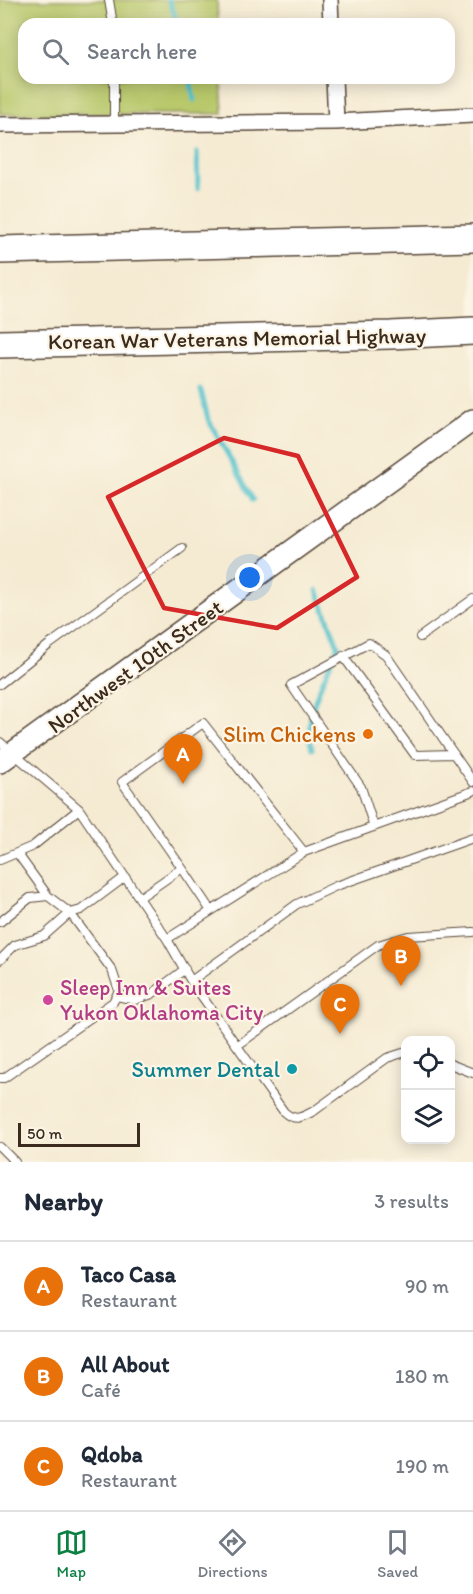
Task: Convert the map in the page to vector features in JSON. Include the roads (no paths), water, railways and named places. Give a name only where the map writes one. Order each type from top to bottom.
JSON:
[{"type":"highway","points":[[0,250],[473,238]]},
{"type":"highway","name":"Korean War Veterans Memorial Highway","points":[[0,344],[473,331]]},
{"type":"main road","name":"Northwest 10th Street","points":[[4,752],[473,420]]},
{"type":"street","points":[[330,0],[331,18]]},
{"type":"street","points":[[334,84],[336,122]]},
{"type":"street","points":[[0,125],[336,122],[473,116]]},
{"type":"lane","points":[[109,0],[112,18]]},
{"type":"lane","points":[[114,84],[114,123]]},
{"type":"lane","points":[[0,684],[50,644],[182,548]]},
{"type":"lane","points":[[420,637],[473,599]]},
{"type":"lane","points":[[374,827],[361,788],[291,685],[369,644],[386,655],[473,782]]},
{"type":"lane","points":[[343,656],[415,755],[454,754]]},
{"type":"lane","points":[[211,911],[122,782],[203,723],[304,852]]},
{"type":"lane","points":[[4,752],[79,809],[167,939],[191,981],[284,1112],[291,1118],[301,1118],[314,1111],[387,1058],[401,1053]]},
{"type":"lane","points":[[167,939],[304,852],[473,791]]},
{"type":"lane","points":[[0,860],[33,846],[79,809]]},
{"type":"lane","points":[[191,981],[297,904],[329,889],[473,838]]},
{"type":"lane","points":[[0,1078],[4,1078],[104,1009],[113,1002],[119,991],[112,970],[70,913],[48,896],[17,853]]},
{"type":"lane","points":[[139,898],[182,868]]},
{"type":"lane","points":[[0,960],[15,945],[44,936],[70,913],[81,910],[125,877]]},
{"type":"lane","points":[[0,922],[30,898],[48,896]]},
{"type":"lane","points":[[238,1046],[378,945],[408,936],[473,932]]},
{"type":"lane","points":[[117,996],[135,1000],[152,994],[185,969]]},
{"type":"lane","points":[[455,1066],[473,1073]]},
{"type":"lane","points":[[0,1147],[15,1162]]},
{"type":"waterway","points":[[169,0],[176,18]]},
{"type":"waterway","points":[[191,84],[194,100]]},
{"type":"waterway","points":[[197,152],[198,189]]},
{"type":"waterway","points":[[201,390],[208,419],[253,500]]},
{"type":"waterway","points":[[312,749],[309,737],[312,710],[338,646],[317,590]]},
{"type":"place","name":"Slim Chickens","points":[[368,734]]},
{"type":"place","name":"Taco Casa","points":[[183,784]]},
{"type":"place","name":"All About","points":[[401,986]]},
{"type":"place","name":"Sleep Inn & Suites Yukon Oklahoma City","points":[[48,1000]]},
{"type":"place","name":"Qdoba","points":[[340,1034]]},
{"type":"place","name":"Summer Dental","points":[[292,1069]]}]
